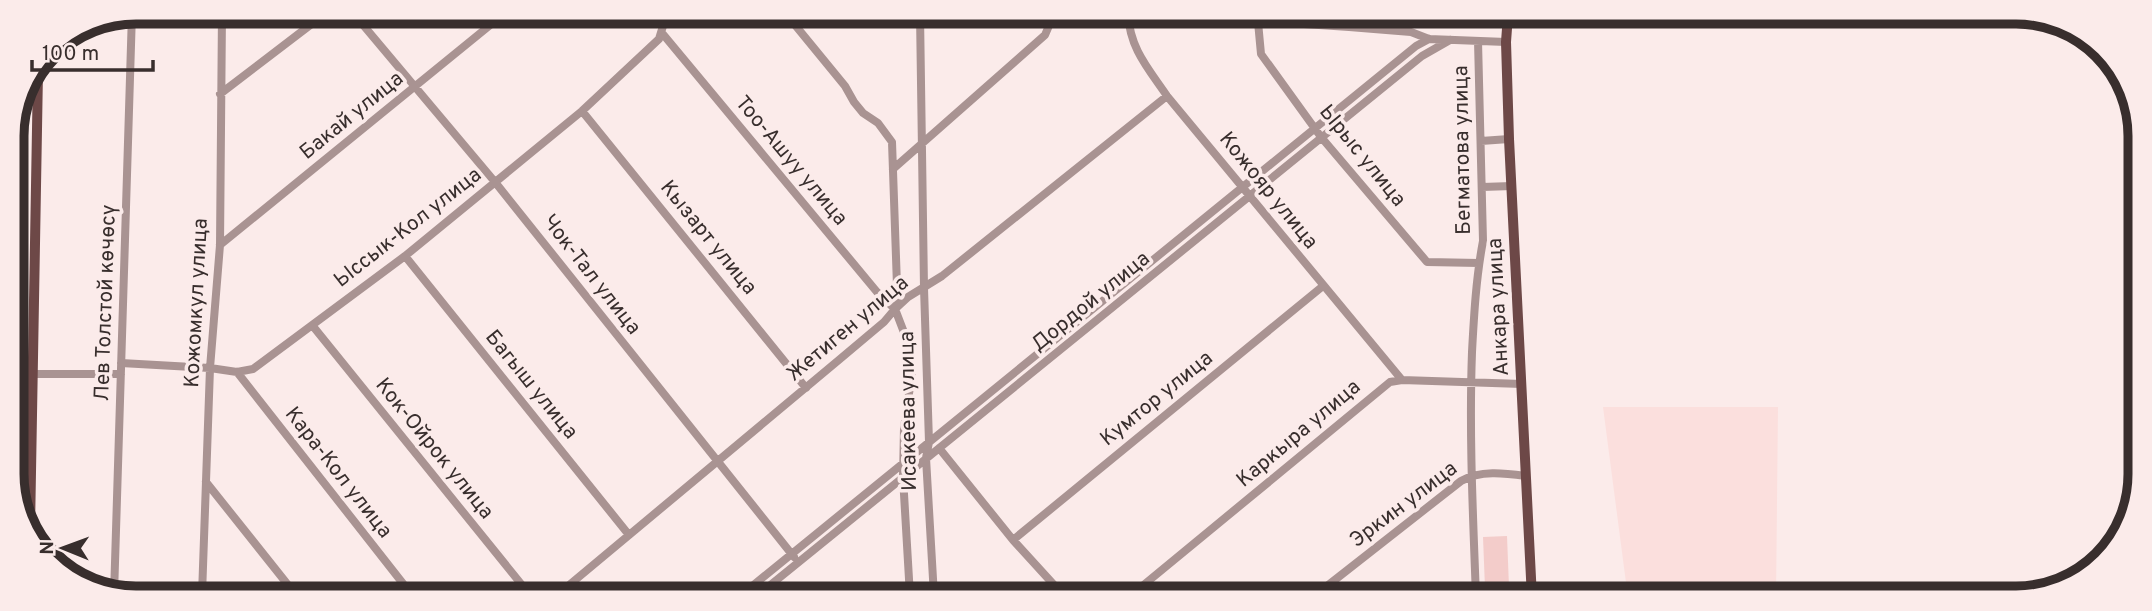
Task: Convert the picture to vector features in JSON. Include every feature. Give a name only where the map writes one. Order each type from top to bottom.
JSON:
[{"type":"main road","name":"Анкара улица","points":[[1507,24],[1509,139],[1531,586]]},
{"type":"main road","points":[[30,508],[38,84]]},
{"type":"street","name":"Лев Толстой көчөсү","points":[[114,584],[132,24]]},
{"type":"street","name":"Кожомкул улица","points":[[202,586],[210,368],[220,246],[222,24]]},
{"type":"street","points":[[220,94],[312,24]]},
{"type":"street","name":"Чок-Тал улица","points":[[363,24],[495,182],[799,562]]},
{"type":"street","name":"Бакай улица","points":[[220,246],[492,24]]},
{"type":"street","name":"Ыссык-Кол улица","points":[[237,372],[253,369],[405,256],[582,111],[653,47],[664,24]]},
{"type":"street","name":"Исакеева улица","points":[[794,24],[845,86],[863,113],[878,123],[892,142],[897,286],[895,309],[905,335],[912,373],[904,428],[903,477],[909,586]]},
{"type":"street","name":"Исакеева улица","points":[[920,24],[929,442],[926,458],[933,586]]},
{"type":"street","points":[[893,169],[1045,35],[1050,24]]},
{"type":"street","name":"Кожояр улица","points":[[1129,24],[1129,34],[1140,57],[1167,96],[1402,380]]},
{"type":"street","name":"Ырыс улица","points":[[1258,24],[1261,54],[1321,137],[1427,262],[1479,263]]},
{"type":"street","points":[[1294,24],[1349,27],[1450,40],[1506,42]]},
{"type":"street","name":"Тоо-Ашуу улица","points":[[662,33],[877,292],[895,309]]},
{"type":"street","points":[[1416,34],[1416,46]]},
{"type":"street","name":"Дордой улица","points":[[752,586],[1429,38]]},
{"type":"street","name":"Дордой улица","points":[[769,586],[1321,137],[1422,56],[1450,40]]},
{"type":"street","name":"Бегматова улица","points":[[1476,586],[1471,383],[1474,313],[1483,241],[1478,41]]},
{"type":"street","name":"Жетиген улица","points":[[568,586],[895,309],[942,276],[1167,96]]},
{"type":"street","name":"Кызарт улица","points":[[582,111],[806,387]]},
{"type":"street","points":[[1481,141],[1509,139]]},
{"type":"street","points":[[1482,187],[1512,186]]},
{"type":"street","name":"Багыш улица","points":[[405,256],[629,535]]},
{"type":"street","name":"Кумтор улица","points":[[1013,540],[1323,286]]},
{"type":"street","name":"Кок-Ойрок улица","points":[[312,325],[522,586]]},
{"type":"street","points":[[121,363],[237,372]]},
{"type":"street","name":"Кара-Кол улица","points":[[237,372],[405,586]]},
{"type":"street","points":[[33,374],[121,374]]},
{"type":"street","points":[[1402,380],[1522,384]]},
{"type":"street","name":"Каркыра улица","points":[[1142,586],[1390,382],[1402,380]]},
{"type":"street","points":[[939,448],[1013,540],[1055,586]]},
{"type":"street","name":"Эркин улица","points":[[1328,586],[1472,474],[1526,477]]},
{"type":"street","points":[[206,482],[289,586]]},
{"type":"shaded area","points":[[1603,407],[1778,407],[1776,586],[1626,586]]},
{"type":"shaded area","points":[[1507,536],[1509,586],[1485,586],[1483,537]]}]
